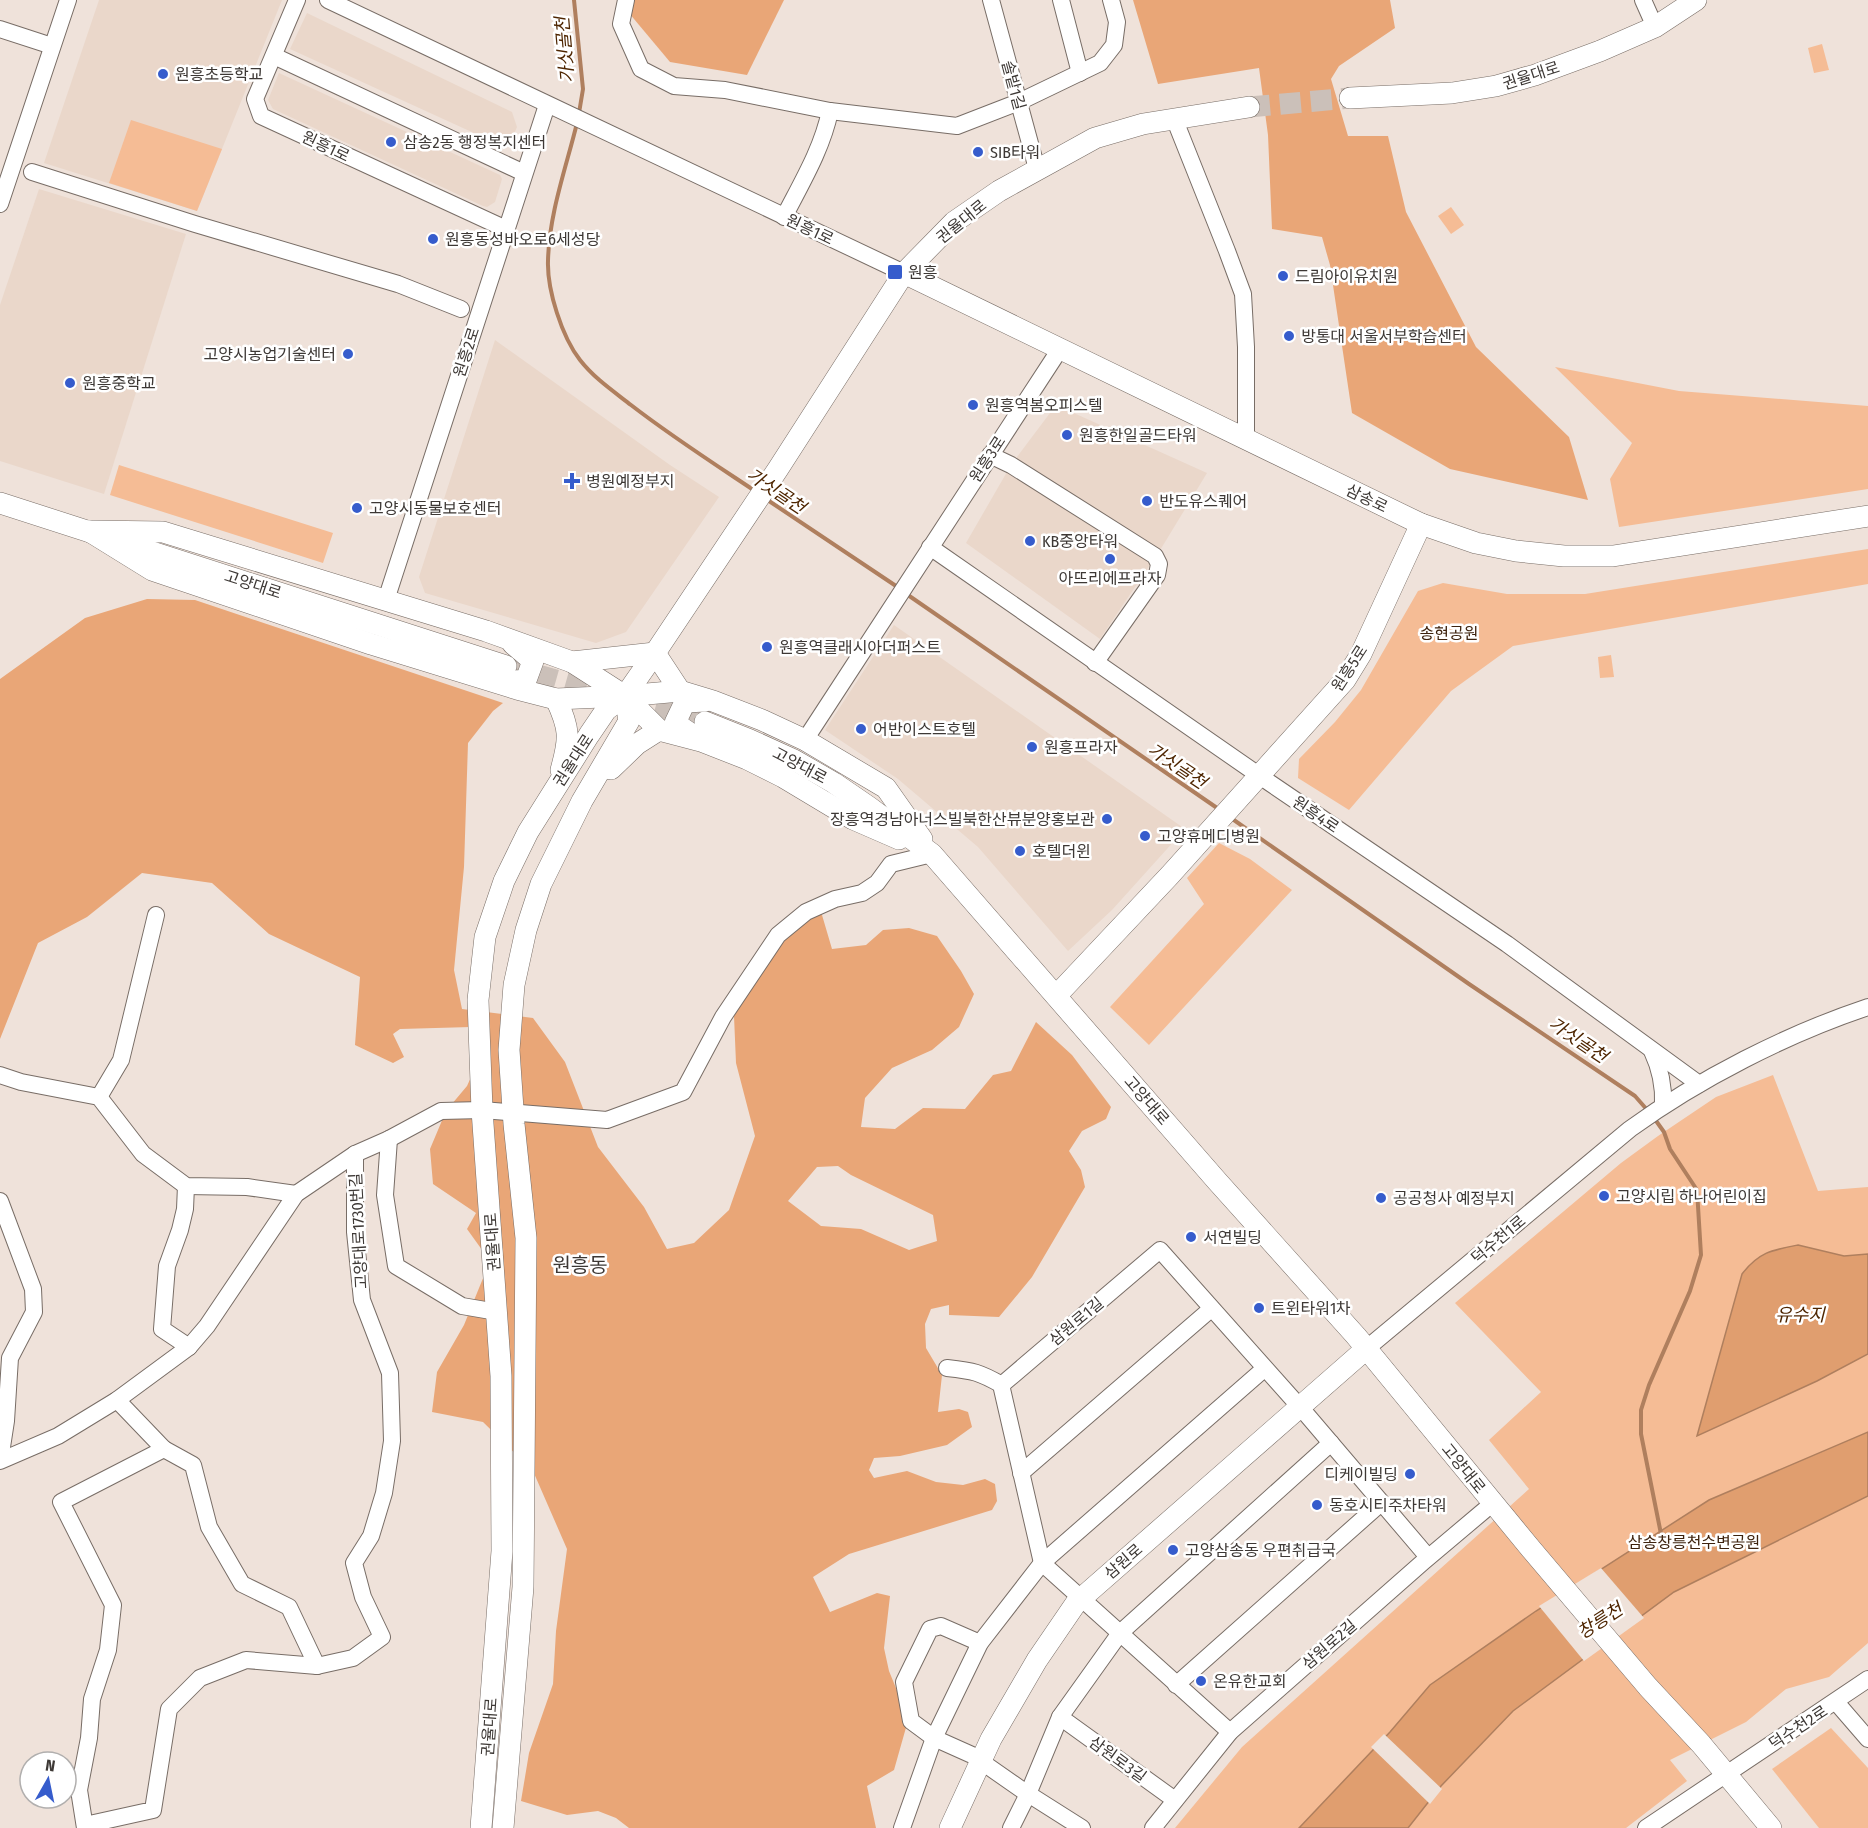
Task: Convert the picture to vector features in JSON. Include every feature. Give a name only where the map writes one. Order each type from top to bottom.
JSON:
[{"type":"main road","name":"권율대로","points":[[1350,98],[1452,93],[1496,86],[1535,75],[1600,51],[1655,27],[1696,0]]},
{"type":"main road","name":"권율대로","points":[[481,1828],[502,1551],[501,1376],[482,1110],[478,1000],[485,937],[504,881],[528,832],[606,710],[625,696],[655,653],[778,469],[903,273],[954,222],[999,191],[1095,138],[1143,124],[1249,107]]},
{"type":"main road","name":"삼송로","points":[[903,273],[1421,524],[1476,543],[1516,551],[1564,556],[1613,556],[1868,516]]},
{"type":"main road","name":"고양대로","points":[[0,503],[89,531],[501,674],[556,699],[680,691]]},
{"type":"main road","name":"원흥5로","points":[[1057,995],[1345,680],[1361,654],[1421,524]]},
{"type":"main road","points":[[89,531],[163,532],[510,640],[572,662],[625,696],[659,730]]},
{"type":"main road","points":[[501,674],[526,680],[533,661],[510,640]]},
{"type":"main road","points":[[572,662],[655,653],[680,691],[762,720],[805,740],[886,788],[932,854]]},
{"type":"main road","name":"권율대로","points":[[503,1828],[523,1587],[526,1238],[509,1050],[514,985],[526,930],[541,884],[582,801],[629,721],[625,696]]},
{"type":"main road","points":[[555,789],[566,751],[568,730],[556,699]]},
{"type":"main road","points":[[703,732],[675,723],[685,702],[713,701]]},
{"type":"main road","points":[[582,801],[624,754],[659,730],[703,732]]},
{"type":"main road","name":"고양대로","points":[[703,732],[772,750],[834,783],[932,854],[1366,1349],[1530,1549],[1648,1687],[1726,1773]]},
{"type":"main road","name":"삼원로","points":[[950,1828],[979,1761],[1037,1660],[1081,1598],[1366,1349]]},
{"type":"main road","points":[[1726,1773],[1771,1828]]},
{"type":"street","points":[[0,204],[68,0]]},
{"type":"street","name":"원흥1로","points":[[297,0],[255,99],[261,116],[506,229]]},
{"type":"street","points":[[328,0],[547,105]]},
{"type":"street","points":[[626,0],[621,24],[641,69],[674,86],[725,90],[830,111],[957,126],[1019,102],[1100,63],[1114,45],[1117,22],[1111,0]]},
{"type":"street","name":"솔밭1길","points":[[992,0],[1037,169]]},
{"type":"street","points":[[1061,0],[1080,73]]},
{"type":"street","points":[[1643,0],[1655,27]]},
{"type":"street","points":[[0,29],[52,46]]},
{"type":"street","points":[[274,56],[524,173]]},
{"type":"street","name":"원흥1로","points":[[547,105],[903,273]]},
{"type":"street","name":"원흥2로","points":[[386,600],[547,105]]},
{"type":"street","points":[[784,217],[826,132],[830,111]]},
{"type":"street","points":[[1174,118],[1243,294],[1246,347],[1246,438]]},
{"type":"street","points":[[32,172],[195,225],[398,284],[461,309]]},
{"type":"street","name":"원흥3로","points":[[805,740],[1060,349]]},
{"type":"street","points":[[990,455],[1011,465],[1155,556],[1159,564],[1157,575],[1095,663]]},
{"type":"street","name":"원흥4로","points":[[930,547],[1095,663],[1252,783],[1507,944],[1699,1084]]},
{"type":"street","name":"고양대로1730번길","points":[[0,1461],[58,1436],[117,1400],[189,1347],[207,1326],[296,1194],[355,1154],[441,1111],[482,1110],[607,1120],[683,1092],[723,1017],[778,935],[806,912],[835,899],[862,893],[877,883],[891,864],[932,854]]},
{"type":"street","points":[[99,1097],[121,1060],[156,915]]},
{"type":"street","points":[[1651,1050],[1658,1063],[1665,1099],[1798,1034],[1868,1007]]},
{"type":"street","points":[[0,1075],[21,1082],[99,1097],[143,1154],[186,1186],[247,1186],[296,1194]]},
{"type":"street","name":"덕수천1로","points":[[1366,1349],[1665,1099]]},
{"type":"street","name":"고양대로1730번길","points":[[388,1139],[385,1195],[396,1266],[462,1305],[497,1312]]},
{"type":"street","name":"고양대로1730번길","points":[[164,1449],[61,1502],[113,1605],[108,1650],[92,1700],[89,1738],[79,1790],[85,1826],[153,1810],[170,1709],[200,1678],[246,1660],[317,1666],[353,1658],[382,1637],[363,1597],[354,1563],[371,1536],[384,1492],[392,1441],[390,1373],[362,1300],[355,1232],[355,1154]]},
{"type":"street","points":[[186,1186],[185,1209],[167,1266],[162,1329],[189,1347]]},
{"type":"street","points":[[0,1202],[33,1289],[34,1312],[10,1358],[6,1421],[0,1461]]},
{"type":"street","name":"삼원로1길","points":[[1002,1385],[1160,1250],[1211,1310],[1300,1407]]},
{"type":"street","points":[[1021,1473],[1211,1310]]},
{"type":"street","points":[[947,1368],[976,1371],[1002,1385],[1042,1563],[1230,1732],[1153,1828]]},
{"type":"street","points":[[902,1828],[934,1738],[980,1643],[1042,1563],[1264,1369]]},
{"type":"street","points":[[117,1400],[164,1449],[193,1465],[209,1527],[242,1584],[290,1607],[317,1666]]},
{"type":"street","points":[[1300,1407],[1428,1557]]},
{"type":"street","points":[[1011,1828],[1028,1794],[1060,1717],[1120,1633],[1331,1443]]},
{"type":"street","points":[[1176,1685],[1381,1503]]},
{"type":"street","name":"삼원로2길","points":[[1230,1732],[1492,1503]]},
{"type":"street","points":[[980,1643],[941,1626],[930,1629],[904,1682],[911,1721],[934,1738],[972,1755],[1082,1828]]},
{"type":"street","name":"덕수천2로","points":[[1646,1828],[1868,1679]]},
{"type":"street","points":[[1836,1702],[1868,1739]]},
{"type":"street","name":"삼원로3길","points":[[1060,1717],[1175,1800]]},
{"type":"shaded area","name":"원흥초등학교","points":[[99,0],[282,0],[197,211],[44,163]]},
{"type":"shaded area","points":[[632,0],[784,0],[747,75],[670,62],[629,13]]},
{"type":"shaded area","points":[[1133,0],[1390,0],[1395,28],[1339,66],[1331,79],[1348,136],[1388,136],[1406,212],[1476,347],[1569,437],[1588,500],[1450,469],[1352,413],[1330,265],[1322,237],[1272,229],[1268,135],[1259,68],[1158,84]]},
{"type":"shaded area","points":[[307,13],[512,112],[517,127],[510,143],[498,144],[290,49]]},
{"type":"shaded area","points":[[279,73],[500,175],[502,179],[495,202],[487,207],[483,206],[273,109],[268,100]]},
{"type":"shaded area","name":"원흥중학교","points":[[39,189],[186,234],[104,494],[0,461],[0,305]]},
{"type":"shaded area","name":"병원예정부지","points":[[495,340],[670,465],[719,497],[626,632],[596,643],[425,593],[419,577]]},
{"type":"shaded area","points":[[1056,405],[1207,473],[1162,547],[1100,639],[966,543],[1011,465]]},
{"type":"shaded area","points":[[147,599],[195,600],[503,703],[493,711],[468,743],[464,867],[454,970],[462,1009],[533,1018],[565,1062],[598,1147],[644,1207],[667,1249],[694,1243],[729,1210],[755,1136],[736,1063],[734,1016],[778,935],[806,912],[822,915],[832,949],[866,945],[883,930],[909,928],[937,936],[974,994],[959,1027],[932,1050],[892,1068],[865,1098],[861,1127],[895,1129],[923,1108],[965,1109],[993,1075],[1011,1071],[1036,1022],[1072,1055],[1111,1107],[1106,1119],[1082,1131],[1069,1151],[1081,1170],[1085,1187],[1032,1277],[999,1317],[949,1315],[949,1305],[931,1309],[925,1324],[926,1348],[942,1375],[938,1412],[959,1409],[968,1412],[972,1427],[947,1445],[900,1456],[874,1458],[869,1470],[874,1478],[907,1471],[936,1482],[963,1485],[985,1479],[995,1484],[997,1501],[992,1510],[849,1554],[813,1577],[830,1612],[877,1593],[890,1596],[884,1648],[889,1671],[907,1724],[894,1770],[867,1786],[876,1828],[629,1828],[616,1818],[598,1811],[567,1815],[521,1801],[529,1753],[553,1684],[556,1631],[567,1549],[533,1471],[483,1422],[432,1412],[437,1372],[464,1325],[490,1261],[467,1229],[476,1213],[433,1184],[430,1149],[446,1111],[467,1086],[482,1053],[471,1027],[400,1029],[393,1034],[404,1057],[393,1063],[355,1045],[360,977],[269,934],[212,883],[142,873],[87,917],[38,943],[0,1039],[0,679],[85,618]],"holes":[[[838,1166],[851,1175],[933,1215],[937,1241],[909,1250],[861,1229],[821,1226],[788,1201],[817,1167]]]},
{"type":"shaded area","points":[[894,625],[1185,829],[1112,910],[1068,951],[978,847],[898,779],[825,730]]},
{"type":"green space","points":[[1822,44],[1829,70],[1814,73],[1808,48]]},
{"type":"green space","points":[[131,120],[222,149],[197,211],[109,183]]},
{"type":"green space","points":[[1451,207],[1464,225],[1451,234],[1438,216]]},
{"type":"green space","points":[[1555,367],[1679,391],[1868,406],[1868,489],[1619,527],[1610,479],[1632,443]]},
{"type":"green space","points":[[119,465],[333,533],[323,563],[110,495]]},
{"type":"green space","name":"송현공원","points":[[1868,549],[1868,584],[1513,646],[1451,691],[1349,810],[1298,778],[1299,759],[1335,722],[1361,690],[1418,591],[1443,583],[1507,594],[1585,594]]},
{"type":"green space","points":[[1611,655],[1614,677],[1600,678],[1598,657]]},
{"type":"green space","points":[[1219,843],[1250,859],[1292,890],[1149,1045],[1110,1007],[1204,904],[1187,878]]},
{"type":"green space","name":"삼송창릉천수변공원","points":[[1773,1075],[1818,1191],[1868,1187],[1868,1643],[1829,1677],[1786,1689],[1746,1722],[1670,1760],[1687,1781],[1626,1828],[1175,1828],[1242,1747],[1529,1489],[1489,1440],[1541,1392],[1455,1303],[1621,1163],[1658,1136],[1716,1097]]},
{"type":"green space","points":[[1831,1728],[1868,1768],[1868,1828],[1819,1828],[1772,1769]]},
{"type":"water","name":"유수지","points":[[1798,1245],[1844,1256],[1868,1254],[1868,1354],[1817,1381],[1697,1436],[1742,1274],[1760,1256]]},
{"type":"water","name":"창릉천","points":[[1868,1432],[1868,1496],[1674,1592],[1513,1711],[1441,1786],[1408,1828],[1299,1828],[1390,1732],[1430,1685],[1536,1611],[1709,1500]]},
{"type":"pier","points":[[1601,1568],[1644,1618],[1584,1661],[1539,1606]]},
{"type":"pier","points":[[1384,1734],[1442,1789],[1430,1804],[1371,1747]]},
{"type":"waterway","name":"가싯골천","points":[[574,0],[583,89],[579,113]]},
{"type":"waterway","name":"가싯골천","points":[[577,123],[551,226],[548,261],[553,299],[567,339],[580,360],[604,384],[661,428],[755,491]]},
{"type":"waterway","name":"가싯골천","points":[[766,499],[899,588]]},
{"type":"waterway","name":"가싯골천","points":[[905,593],[1220,810]]},
{"type":"waterway","name":"가싯골천","points":[[1231,818],[1469,984],[1635,1096],[1649,1112]]},
{"type":"waterway","name":"가싯골천","points":[[1654,1118],[1664,1132],[1670,1149],[1697,1190],[1701,1255],[1690,1291],[1649,1385],[1641,1410],[1641,1434],[1661,1534]]},
{"type":"tunnel","points":[[1249,107],[1350,98]]},
{"type":"tunnel","points":[[506,666],[705,722]]},
{"type":"place","name":"원흥초등학교","points":[[163,74]]},
{"type":"place","name":"삼송2동 행정복지센터","points":[[391,142]]},
{"type":"place","name":"SIB타워","points":[[978,152]]},
{"type":"place","name":"원흥동성바오로6세성당","points":[[433,239]]},
{"type":"place","name":"원흥","points":[[895,272]]},
{"type":"place","name":"드림아이유치원","points":[[1283,276]]},
{"type":"place","name":"방통대 서울서부학습센터","points":[[1289,336]]},
{"type":"place","name":"고양시농업기술센터","points":[[348,354]]},
{"type":"place","name":"원흥중학교","points":[[70,383]]},
{"type":"place","name":"원흥역봄오피스텔","points":[[973,405]]},
{"type":"place","name":"원흥한일골드타워","points":[[1067,435]]},
{"type":"place","name":"병원예정부지","points":[[572,481]]},
{"type":"place","name":"반도유스퀘어","points":[[1147,501]]},
{"type":"place","name":"고양시동물보호센터","points":[[357,508]]},
{"type":"place","name":"KB중앙타워","points":[[1030,541]]},
{"type":"place","name":"아뜨리에프라자","points":[[1110,559]]},
{"type":"place","name":"원흥역클래시아더퍼스트","points":[[767,647]]},
{"type":"place","name":"어반이스트호텔","points":[[861,729]]},
{"type":"place","name":"원흥프라자","points":[[1032,747]]},
{"type":"place","name":"장흥역경남아너스빌북한산뷰분양홍보관","points":[[1107,819]]},
{"type":"place","name":"고양휴메디병원","points":[[1145,836]]},
{"type":"place","name":"호텔더윈","points":[[1020,851]]},
{"type":"place","name":"고양시립 하나어린이집","points":[[1604,1196]]},
{"type":"place","name":"공공청사 예정부지","points":[[1381,1198]]},
{"type":"place","name":"서연빌딩","points":[[1191,1237]]},
{"type":"place","name":"트윈타워1차","points":[[1259,1308]]},
{"type":"place","name":"디케이빌딩","points":[[1410,1474]]},
{"type":"place","name":"동호시티주차타워","points":[[1317,1505]]},
{"type":"place","name":"고양삼송동 우편취급국","points":[[1173,1550]]},
{"type":"place","name":"온유한교회","points":[[1201,1681]]},
{"type":"district","name":"원흥동","points":[[580,1265]]}]
